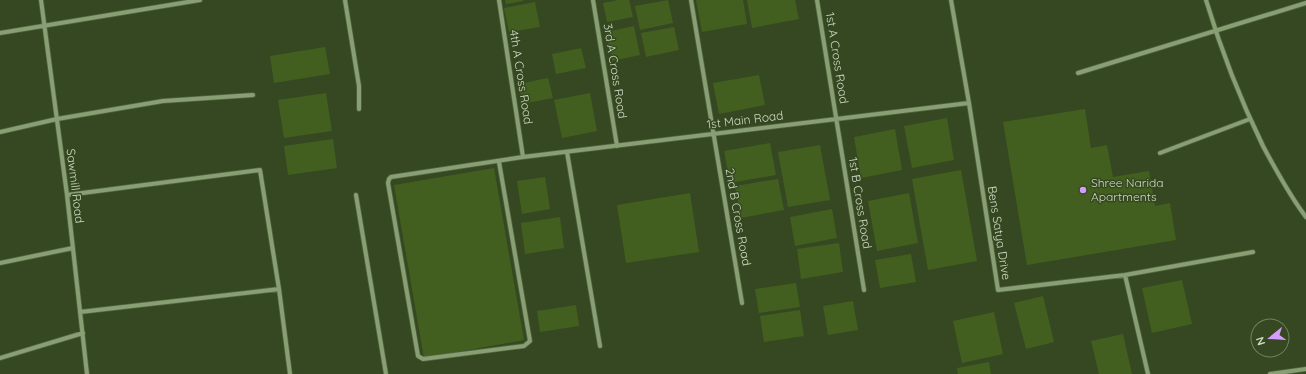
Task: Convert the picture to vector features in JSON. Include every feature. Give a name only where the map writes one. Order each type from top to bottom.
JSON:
[{"type":"street","name":"Sawmill Road","points":[[41,0],[67,195],[87,374]]},
{"type":"street","points":[[0,33],[200,0]]},
{"type":"street","points":[[345,0],[359,86],[359,109]]},
{"type":"street","name":"4th A Cross Road","points":[[499,0],[523,157]]},
{"type":"street","name":"3rd A Cross Road","points":[[593,0],[617,146]]},
{"type":"street","name":"2nd B Cross Road","points":[[691,0],[742,303]]},
{"type":"street","name":"1st A Cross Road","points":[[817,0],[837,119]]},
{"type":"street","name":"Bens Satya Drive","points":[[951,0],[969,103],[998,290],[1125,275]]},
{"type":"street","points":[[1206,0],[1231,75],[1250,119],[1271,162],[1295,203],[1306,217]]},
{"type":"street","points":[[1078,73],[1306,3]]},
{"type":"street","points":[[0,132],[57,119],[163,101],[253,95]]},
{"type":"street","name":"1st Main Road","points":[[499,162],[530,341],[524,346],[423,359],[418,356],[388,183],[391,177],[499,162],[523,157],[969,103]]},
{"type":"street","name":"1st B Cross Road","points":[[837,119],[864,290]]},
{"type":"street","points":[[1160,153],[1250,119]]},
{"type":"street","points":[[567,152],[600,346]]},
{"type":"street","points":[[67,195],[260,170],[279,289],[290,374]]},
{"type":"street","points":[[356,195],[386,374]]},
{"type":"street","points":[[0,263],[73,248]]},
{"type":"street","points":[[1148,374],[1125,275],[1252,252]]},
{"type":"street","points":[[80,312],[279,289]]},
{"type":"street","points":[[0,358],[83,333]]},
{"type":"street","points":[[1270,374],[1306,369]]},
{"type":"building","points":[[505,0],[523,0],[523,1],[506,4]]},
{"type":"building","points":[[618,0],[629,0],[633,17],[607,22],[603,3]]},
{"type":"building","points":[[668,0],[673,23],[640,30],[635,6]]},
{"type":"building","points":[[696,0],[743,0],[747,24],[702,32]]},
{"type":"building","points":[[747,0],[795,0],[799,19],[752,28]]},
{"type":"building","points":[[535,2],[540,27],[509,32],[504,8]]},
{"type":"building","points":[[634,26],[640,55],[612,61],[606,32]]},
{"type":"building","points":[[674,27],[679,50],[646,57],[641,33]]},
{"type":"building","points":[[325,47],[330,74],[274,83],[270,56]]},
{"type":"building","points":[[581,48],[586,68],[556,74],[552,54]]},
{"type":"building","points":[[759,75],[765,105],[719,114],[713,83]]},
{"type":"building","points":[[548,78],[553,98],[522,104],[518,84]]},
{"type":"building","points":[[326,93],[332,131],[284,138],[278,100]]},
{"type":"building","points":[[590,93],[597,131],[562,138],[554,100]]},
{"type":"building","name":"Shree Narida Apartments","points":[[1085,109],[1091,148],[1107,145],[1113,177],[1149,171],[1155,206],[1170,203],[1176,240],[1027,265],[1003,122]]},
{"type":"building","points":[[947,118],[954,160],[912,168],[904,126]]},
{"type":"building","points":[[895,129],[902,170],[861,178],[854,137]]},
{"type":"building","points":[[333,139],[337,168],[288,175],[284,146]]},
{"type":"building","points":[[770,143],[776,175],[730,183],[724,151]]},
{"type":"building","points":[[820,145],[830,200],[788,207],[778,152]]},
{"type":"building","points":[[494,168],[524,340],[424,358],[394,185]]},
{"type":"building","points":[[961,170],[977,261],[928,270],[912,179]]},
{"type":"building","points":[[545,177],[550,209],[522,214],[517,181]]},
{"type":"building","points":[[778,179],[784,210],[741,218],[735,186]]},
{"type":"building","points":[[690,193],[699,252],[626,263],[617,205]]},
{"type":"building","points":[[909,193],[918,243],[877,251],[868,201]]},
{"type":"building","points":[[832,209],[837,238],[795,246],[790,217]]},
{"type":"building","points":[[560,217],[564,248],[525,254],[521,223]]},
{"type":"building","points":[[839,243],[843,272],[801,279],[797,249]]},
{"type":"building","points":[[911,254],[916,282],[880,288],[875,260]]},
{"type":"building","points":[[1182,280],[1192,324],[1152,333],[1142,288]]},
{"type":"building","points":[[796,283],[800,307],[759,313],[755,289]]},
{"type":"building","points":[[1043,296],[1054,342],[1026,349],[1014,303]]},
{"type":"building","points":[[853,301],[858,330],[828,335],[823,306]]},
{"type":"building","points":[[576,305],[579,326],[540,332],[537,311]]},
{"type":"building","points":[[800,310],[804,336],[764,342],[760,316]]},
{"type":"building","points":[[994,312],[1003,354],[962,363],[953,321]]},
{"type":"building","points":[[1123,334],[1132,374],[1099,374],[1091,341]]},
{"type":"building","points":[[989,362],[991,374],[958,374],[957,368]]},
{"type":"place","name":"Shree Narida Apartments","points":[[1083,190]]}]
